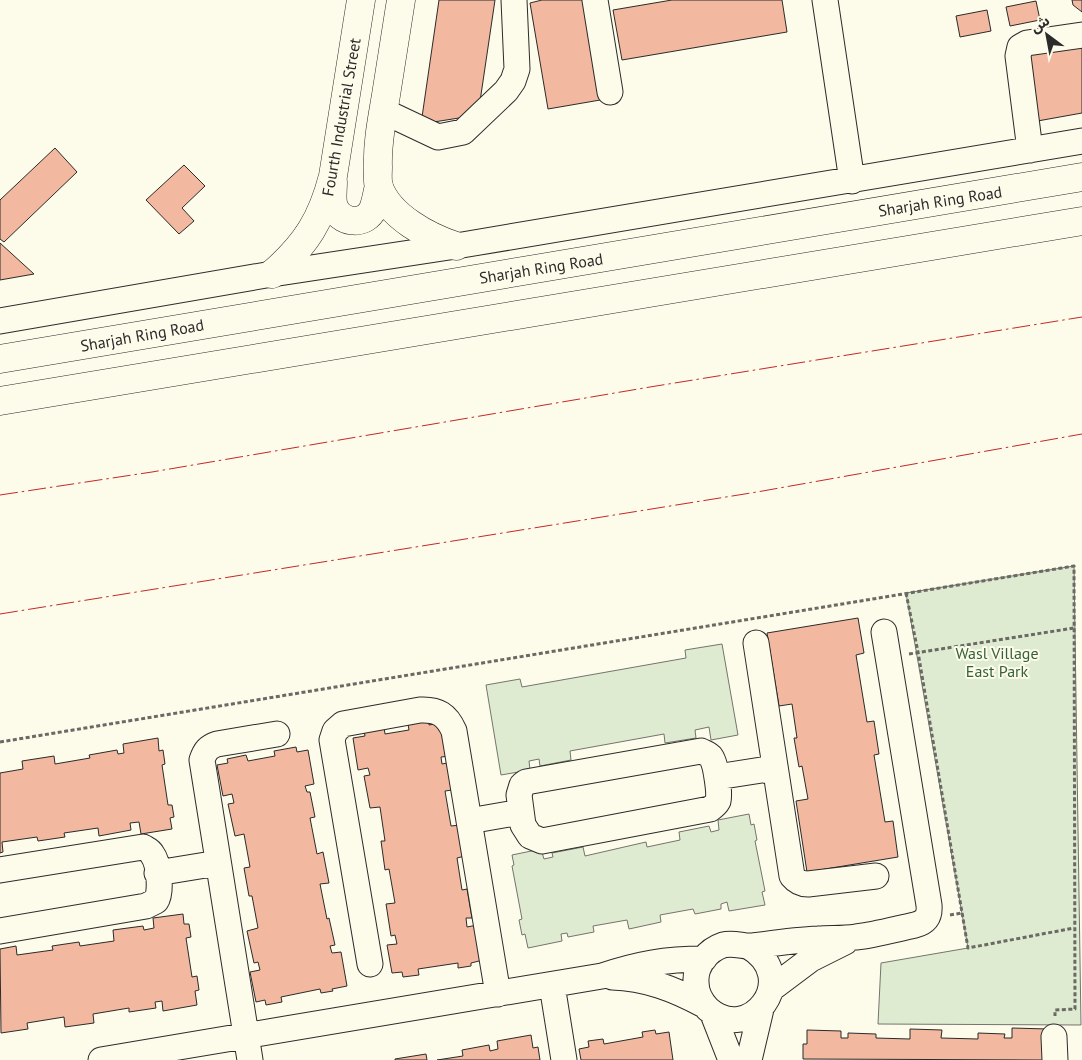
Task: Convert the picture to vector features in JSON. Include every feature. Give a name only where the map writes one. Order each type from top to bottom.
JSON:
[{"type":"main road","name":"Fourth Industrial Street","points":[[272,274],[290,258],[310,234],[328,198],[361,0]]},
{"type":"main road","points":[[333,176],[334,208],[339,216],[357,221],[366,218],[373,210],[379,186],[378,152],[401,0]]},
{"type":"main road","name":"Sharjah Ring Road","points":[[0,359],[1082,177]]},
{"type":"main road","points":[[379,186],[389,203],[408,222],[437,240],[456,246]]},
{"type":"main road","points":[[0,401],[1082,221]]},
{"type":"street","points":[[383,111],[438,137],[463,132],[506,91],[513,81],[517,69],[514,0]]},
{"type":"street","points":[[595,0],[610,92]]},
{"type":"street","points":[[825,0],[852,180]]},
{"type":"street","points":[[1030,150],[1018,56],[1020,47],[1028,43],[1082,35]]},
{"type":"street","points":[[0,321],[272,274],[456,246],[1082,141]]},
{"type":"street","points":[[731,1060],[708,1009],[698,994],[696,982],[698,970],[712,950],[724,945],[748,946],[856,937],[922,923],[930,912],[884,632]]},
{"type":"street","points":[[756,642],[792,876],[802,884],[876,876]]},
{"type":"street","points":[[370,964],[332,740],[342,724],[420,710],[431,710],[442,714],[449,721],[454,731],[498,994]]},
{"type":"street","points":[[250,1060],[202,760],[204,753],[210,747],[217,744],[277,734]]},
{"type":"street","points":[[701,751],[712,758],[717,777],[718,801],[710,809],[542,841],[535,840],[526,831],[521,812],[519,790],[522,785],[530,780],[701,751]]},
{"type":"street","points":[[717,777],[775,768]]},
{"type":"street","points":[[469,821],[521,812]]},
{"type":"street","points":[[0,870],[142,847],[152,854],[160,890],[160,896],[152,904],[0,931]]},
{"type":"street","points":[[157,873],[218,863]]},
{"type":"street","points":[[602,976],[629,978],[655,983],[680,992],[725,1019],[737,1020],[750,1016],[811,959],[856,937]]},
{"type":"street","points":[[748,946],[758,952],[764,959],[770,968],[772,978],[748,1060]]},
{"type":"street","points":[[101,1060],[552,985],[602,976],[652,962],[704,959]]},
{"type":"street","points":[[552,985],[564,1060]]},
{"type":"path","points":[[0,742],[1074,566],[1075,1009],[1055,1010],[1055,1048]]},
{"type":"path","points":[[906,593],[918,652],[968,948],[1074,928]]},
{"type":"path","points":[[888,657],[1074,628]]},
{"type":"green space","name":"Wasl Village East Park","points":[[1074,566],[1081,1025],[878,1024],[881,963],[968,948],[906,593]]},
{"type":"green space","points":[[722,644],[738,735],[711,740],[709,727],[695,730],[696,738],[665,743],[664,734],[570,751],[571,760],[540,766],[539,759],[529,761],[530,770],[501,775],[486,685],[520,679],[522,687],[686,658],[685,650]]},
{"type":"green space","points":[[749,814],[751,825],[754,824],[757,840],[755,841],[765,891],[762,892],[765,905],[729,911],[727,902],[721,904],[721,909],[695,914],[693,909],[660,915],[661,922],[629,929],[627,920],[593,926],[594,932],[568,937],[567,933],[561,934],[562,941],[528,948],[525,934],[522,935],[519,920],[522,919],[512,866],[514,865],[512,855],[541,849],[544,859],[553,857],[552,853],[583,847],[585,856],[646,842],[647,847],[680,840],[679,832],[709,826],[711,832],[719,830],[718,820]]},
{"type":"building","points":[[439,0],[495,0],[478,115],[421,124]]},
{"type":"building","points":[[542,0],[589,0],[606,99],[548,109],[530,3]]},
{"type":"building","points":[[672,0],[782,0],[787,32],[622,60],[613,10]]},
{"type":"building","points":[[1072,0],[1082,0],[1082,12],[1073,5]]},
{"type":"building","points":[[1036,1],[1040,20],[1010,26],[1006,7]]},
{"type":"building","points":[[987,10],[991,31],[960,37],[956,16]]},
{"type":"building","points":[[1082,44],[1082,113],[1032,122],[1021,55]]},
{"type":"building","points":[[55,148],[77,172],[4,242],[0,239],[0,200]]},
{"type":"building","points":[[184,165],[205,186],[182,208],[194,221],[179,234],[146,200]]},
{"type":"building","points":[[0,243],[34,274],[0,280]]},
{"type":"building","points":[[858,618],[864,653],[856,655],[867,722],[874,721],[879,754],[874,755],[885,822],[893,821],[898,857],[807,872],[796,801],[808,799],[802,766],[799,767],[794,738],[797,738],[792,704],[779,706],[767,633]]},
{"type":"building","points":[[429,721],[429,725],[445,722],[450,756],[441,757],[442,764],[447,763],[452,790],[445,791],[451,826],[460,825],[465,856],[457,858],[462,890],[467,889],[472,918],[466,918],[467,927],[477,925],[483,960],[471,963],[471,966],[458,968],[458,963],[418,969],[419,975],[403,977],[402,972],[392,973],[387,945],[397,944],[395,935],[391,936],[386,904],[395,903],[389,869],[385,870],[381,841],[385,841],[380,807],[370,808],[364,776],[370,775],[368,768],[358,770],[353,738],[365,736],[364,731],[384,727],[385,734],[409,730],[408,724]]},
{"type":"building","points":[[158,738],[159,751],[163,750],[165,764],[162,765],[168,805],[172,805],[174,817],[170,818],[172,829],[141,834],[139,822],[130,823],[131,830],[99,836],[98,828],[64,833],[65,837],[38,841],[37,837],[2,842],[3,852],[0,853],[0,773],[23,769],[22,761],[54,756],[55,764],[90,758],[89,755],[117,750],[118,754],[124,753],[123,744]]},
{"type":"building","points":[[296,747],[297,752],[308,750],[314,784],[305,786],[307,792],[310,792],[315,817],[310,818],[317,854],[323,852],[329,883],[320,884],[327,919],[329,918],[335,945],[330,946],[332,953],[341,952],[347,986],[321,993],[320,989],[281,997],[282,1002],[266,1005],[265,1000],[256,1002],[250,972],[260,970],[258,962],[254,963],[247,931],[258,928],[244,868],[250,867],[244,834],[235,836],[228,804],[234,803],[232,794],[223,796],[217,765],[228,763],[227,759],[246,755],[248,761],[275,756],[274,751]]},
{"type":"building","points":[[183,914],[184,924],[189,924],[191,937],[186,938],[192,977],[197,976],[199,990],[195,991],[197,1005],[163,1011],[162,1001],[155,1002],[156,1008],[129,1012],[129,1008],[93,1014],[94,1023],[65,1027],[64,1017],[27,1023],[28,1029],[1,1033],[0,949],[16,946],[17,955],[53,950],[52,946],[79,942],[80,946],[114,941],[113,930],[143,926],[144,930],[154,928],[153,918]]},
{"type":"building","points":[[1012,1028],[1048,1029],[1047,1060],[803,1059],[803,1044],[807,1044],[807,1030],[841,1031],[841,1038],[848,1038],[848,1033],[876,1034],[876,1038],[910,1039],[910,1029],[942,1030],[941,1038],[978,1039],[978,1033],[1005,1034],[1004,1038],[1012,1038]]},
{"type":"building","points":[[655,1030],[656,1034],[669,1032],[673,1060],[581,1060],[579,1049],[589,1047],[588,1041],[603,1039],[604,1044],[643,1037],[642,1032]]},
{"type":"building","points":[[531,1035],[533,1048],[538,1047],[540,1060],[437,1060],[463,1056],[462,1050],[489,1045],[490,1051],[498,1049],[497,1041]]},
{"type":"building","points":[[426,1054],[427,1060],[395,1060],[395,1059]]},
{"type":"power","points":[[0,495],[152,472],[650,387],[1082,317]]},
{"type":"power","points":[[0,614],[757,492],[1082,434]]}]
